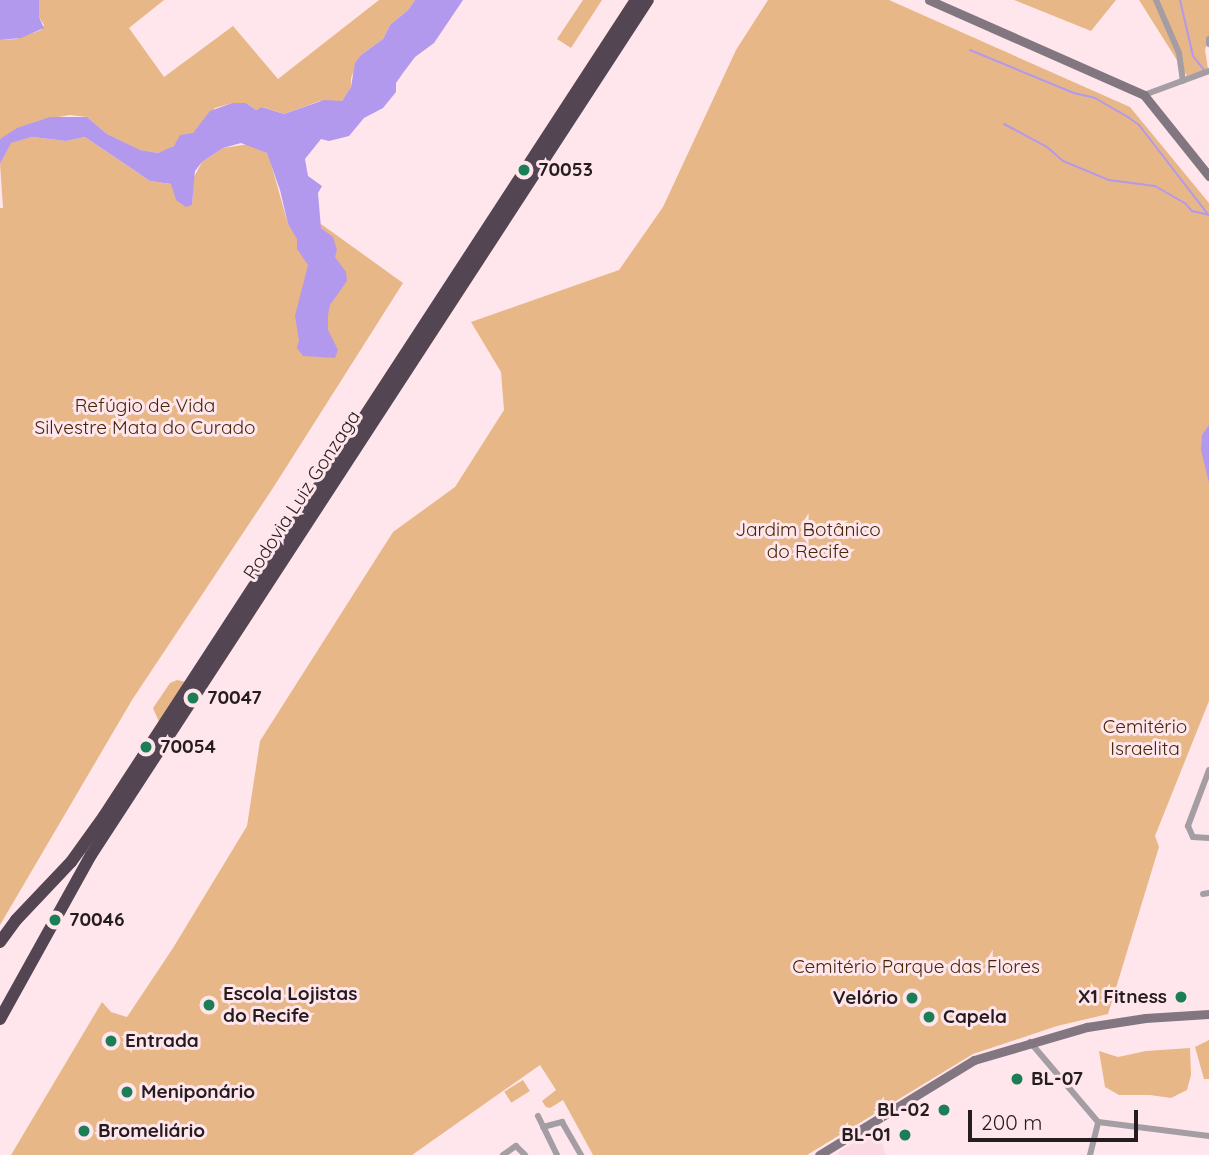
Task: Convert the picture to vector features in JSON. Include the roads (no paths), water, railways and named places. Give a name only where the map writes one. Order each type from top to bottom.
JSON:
[{"type":"highway","name":"Rodovia Luiz Gonzaga","points":[[0,942],[16,920],[71,862],[104,816],[636,0]]},
{"type":"highway","name":"Rodovia Luiz Gonzaga","points":[[0,1019],[5,1004],[97,846],[649,0]]},
{"type":"main road","points":[[929,0],[1144,95],[1209,176]]},
{"type":"main road","points":[[819,1155],[832,1152],[921,1087],[974,1060],[1087,1027],[1209,1014]]},
{"type":"street","points":[[1156,0],[1179,53],[1183,81]]},
{"type":"street","points":[[1144,95],[1209,71]]},
{"type":"street","points":[[1209,770],[1188,826],[1193,837],[1209,838]]},
{"type":"street","points":[[1030,1042],[1098,1122],[1209,1136]]},
{"type":"street","points":[[538,1116],[557,1155]]},
{"type":"street","points":[[543,1127],[562,1122],[581,1155]]},
{"type":"street","points":[[1090,1155],[1098,1122]]},
{"type":"street","points":[[503,1155],[516,1146],[525,1155]]},
{"type":"waterway","points":[[1180,0],[1193,56],[1204,70]]},
{"type":"waterway","points":[[970,50],[1074,93],[1095,98],[1128,117],[1139,125],[1207,213]]},
{"type":"waterway","points":[[1004,124],[1047,147],[1063,161],[1109,180],[1155,186],[1185,203],[1192,211],[1209,215]]},
{"type":"place","name":"70053","points":[[524,170]]},
{"type":"place","name":"70047","points":[[193,698]]},
{"type":"place","name":"70054","points":[[146,747]]},
{"type":"place","name":"70046","points":[[55,920]]},
{"type":"place","name":"X1 Fitness","points":[[1181,997]]},
{"type":"place","name":"Velório","points":[[912,998]]},
{"type":"place","name":"Escola Lojistas do Recife","points":[[209,1005]]},
{"type":"place","name":"Capela","points":[[929,1017]]},
{"type":"place","name":"Entrada","points":[[111,1041]]},
{"type":"place","name":"BL-07","points":[[1017,1079]]},
{"type":"place","name":"Meniponário","points":[[127,1092]]},
{"type":"place","name":"BL-02","points":[[944,1110]]},
{"type":"place","name":"Bromeliário","points":[[84,1131]]},
{"type":"place","name":"BL-01","points":[[905,1135]]},
{"type":"park label","name":"Refúgio de Vida Silvestre Mata do Curado","points":[[145,417]]},
{"type":"park label","name":"Jardim Botânico do Recife","points":[[808,541]]},
{"type":"park label","name":"Cemitério Israelita","points":[[1145,738]]},
{"type":"park label","name":"Cemitério Parque das Flores","points":[[916,967]]}]
